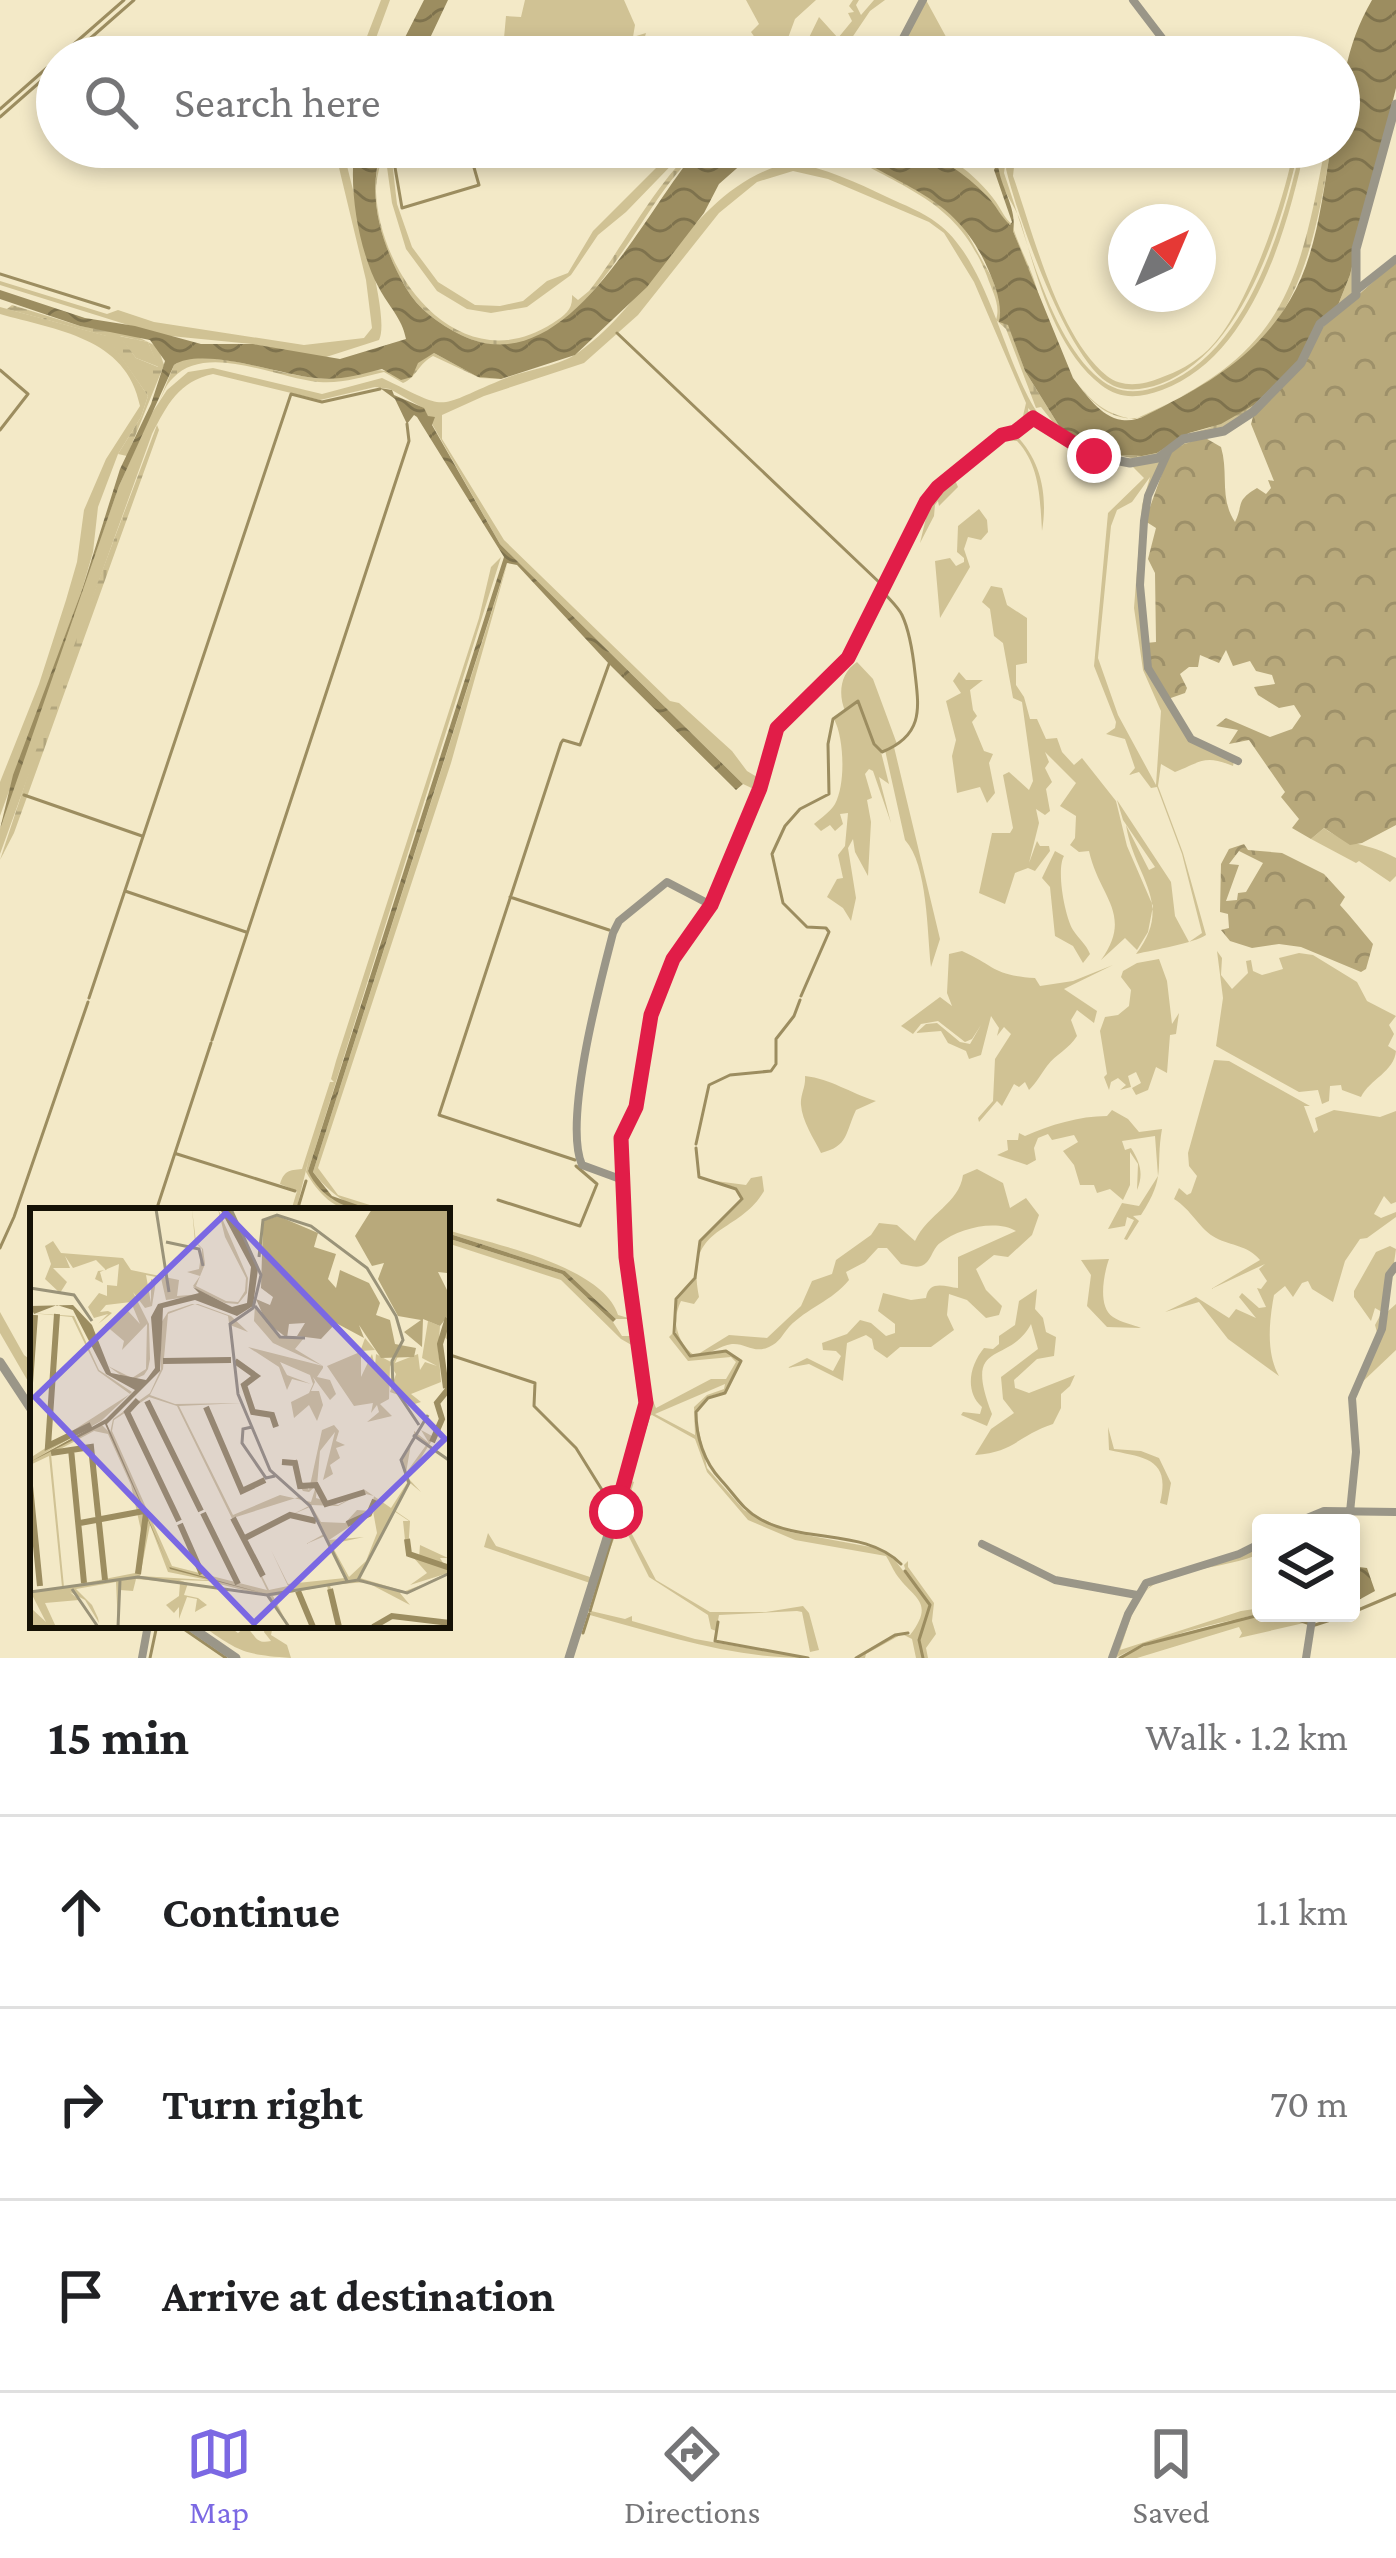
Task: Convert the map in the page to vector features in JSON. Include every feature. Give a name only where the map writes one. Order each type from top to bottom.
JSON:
[{"type":"street","points":[[904,36],[923,0]]},
{"type":"street","points":[[1133,0],[1160,36]]},
{"type":"street","points":[[569,1658],[645,1418],[626,1257],[621,1138],[636,1107],[651,1015],[673,959],[711,905],[760,788],[777,728],[848,658],[931,494],[1002,435],[1015,432],[1033,418],[1080,449],[1116,461],[1145,461],[1192,435],[1224,430],[1253,412],[1300,363],[1321,324],[1356,295],[1356,249],[1396,104]]},
{"type":"street","points":[[1358,289],[1396,260]]},
{"type":"street","points":[[1168,451],[1148,496],[1144,521],[1140,585],[1148,668],[1190,739],[1238,761]]},
{"type":"street","points":[[623,1180],[582,1165],[578,1150],[581,1079],[613,933],[619,921],[667,882],[711,905]]},
{"type":"street","points":[[1350,1512],[1356,1452],[1352,1398],[1382,1330],[1389,1275],[1396,1266]]},
{"type":"street","points":[[0,1362],[30,1407]]},
{"type":"street","points":[[1312,1514],[1396,1512]]},
{"type":"street","points":[[982,1544],[1067,1585],[1137,1594]]},
{"type":"street","points":[[1112,1658],[1137,1594],[1153,1578],[1252,1548]]},
{"type":"street","points":[[1306,1658],[1312,1622]]},
{"type":"street","points":[[142,1658],[147,1628]]},
{"type":"street","points":[[192,1628],[236,1658]]},
{"type":"green space","points":[[381,0],[390,0],[377,36],[367,36]]},
{"type":"green space","points":[[525,0],[624,0],[635,25],[633,36],[504,36],[506,16],[521,17]]},
{"type":"green space","points":[[746,0],[816,0],[795,19],[789,36],[754,36],[751,32],[759,24]]},
{"type":"green space","points":[[859,0],[856,5],[861,15],[874,0],[885,0],[870,11],[853,36],[840,36],[852,21],[848,13],[854,12],[849,6]]},
{"type":"green space","points":[[926,0],[946,36],[908,36]]},
{"type":"green space","points":[[819,17],[836,36],[810,36]]},
{"type":"green space","points":[[339,168],[348,168],[368,248],[380,305],[379,340],[323,358],[252,344],[160,335],[0,285],[0,281],[107,314],[118,310],[154,322],[304,345],[364,338],[372,328],[366,280]]},
{"type":"green space","points":[[387,168],[393,168],[397,204],[412,247],[438,282],[475,305],[523,301],[547,281],[568,273],[593,231],[656,168],[669,168],[598,235],[571,275],[527,307],[491,313],[467,309],[437,291],[406,249]]},
{"type":"green space","points":[[682,168],[585,300],[558,324],[529,340],[497,345],[445,326],[406,288],[389,254],[376,192],[393,257],[432,312],[458,330],[488,340],[519,338],[565,315],[572,295],[578,300],[589,291],[673,171]]},
{"type":"green space","points":[[775,168],[816,168],[937,223],[955,240],[982,285],[1035,415],[1028,408],[1029,417],[943,481],[944,473],[995,433],[1015,425],[1026,403],[974,282],[944,233],[929,222],[828,179],[793,171],[757,182],[719,213],[638,315],[584,363],[442,415],[442,439],[504,540],[670,701],[679,703],[747,771],[762,780],[758,791],[743,784],[500,544],[423,408],[390,389],[375,387],[320,400],[213,374],[183,388],[152,434],[0,854],[0,829],[9,797],[119,486],[167,390],[188,372],[213,368],[322,394],[382,378],[442,402],[561,362],[606,329],[701,218],[757,175]]},
{"type":"green space","points":[[872,168],[929,196],[962,224],[992,278],[1025,371],[1061,429],[1078,440],[1119,455],[1157,453],[1180,436],[1209,428],[1254,405],[1298,361],[1324,319],[1299,362],[1252,411],[1231,425],[1157,456],[1135,459],[1088,448],[1056,426],[1041,407],[1036,408],[1006,329],[996,320],[997,303],[987,276],[959,228],[924,198]]},
{"type":"green space","points":[[950,168],[968,172],[1012,224],[1007,224],[964,176]]},
{"type":"green space","points":[[999,168],[1005,168],[1017,214]]},
{"type":"green space","points":[[1014,168],[1050,283],[1075,336],[1107,376],[1133,384],[1185,367],[1222,333],[1250,284],[1289,168],[1294,168],[1269,248],[1236,316],[1214,345],[1189,368],[1160,384],[1133,389],[1107,382],[1076,344],[1046,284],[1006,169]]},
{"type":"green space","points":[[1296,168],[1300,168],[1275,253],[1242,321],[1193,374],[1162,390],[1123,395],[1101,385],[1071,352],[1041,288],[1027,245],[1063,333],[1094,374],[1108,384],[1137,391],[1185,374],[1212,351],[1254,289],[1283,216]]},
{"type":"green space","points":[[1321,168],[1327,168],[1303,270],[1275,325],[1230,370],[1142,416],[1222,370],[1252,344],[1275,314],[1304,243]]},
{"type":"green space","points":[[1013,227],[1033,277],[1056,344],[1045,319]]},
{"type":"green space","points":[[1361,228],[1355,295],[1329,314],[1338,305],[1350,275]]},
{"type":"green space","points":[[1396,261],[1396,825],[1350,845],[1324,828],[1311,839],[1292,828],[1299,819],[1249,740],[1229,744],[1238,730],[1216,726],[1226,718],[1270,737],[1292,729],[1301,716],[1294,705],[1279,708],[1254,687],[1275,684],[1272,675],[1256,671],[1250,661],[1233,666],[1226,650],[1219,663],[1200,655],[1198,667],[1180,674],[1185,693],[1168,699],[1152,677],[1146,643],[1156,642],[1155,573],[1148,559],[1156,528],[1145,521],[1170,451],[1183,440],[1202,436],[1221,447],[1227,504],[1235,522],[1246,496],[1257,488],[1266,494],[1271,488],[1268,480],[1274,481],[1251,424],[1254,413],[1313,336]]},
{"type":"green space","points":[[12,305],[80,326],[134,335],[148,342],[158,347],[164,365],[127,456],[118,454],[148,396],[106,336],[7,309]],"holes":[[[120,336],[148,342],[158,367],[136,358]]]},
{"type":"green space","points":[[0,307],[107,336],[148,396],[98,507],[93,552],[82,590],[0,816],[0,782],[66,600],[84,510],[106,459],[140,406],[133,383],[104,351],[65,332],[0,314]]},
{"type":"green space","points":[[119,336],[148,342],[159,367],[136,358]]},
{"type":"green space","points":[[434,353],[478,377],[501,379],[480,378],[433,356],[403,383],[384,372],[319,382],[243,365],[204,363],[173,378],[159,402],[174,365],[183,359],[216,359],[324,378],[373,370],[390,372]]},
{"type":"green space","points":[[157,425],[14,833],[0,860],[45,723]]},
{"type":"green space","points":[[1014,433],[1031,454],[1040,478],[1042,531],[1030,461],[1017,441],[1003,440],[955,480],[958,487],[939,506],[938,501],[920,543],[931,497],[1003,437]]},
{"type":"green space","points":[[1166,455],[1154,476],[1138,585],[1146,668],[1190,739],[1234,761],[1233,766],[1203,761],[1175,772],[1161,764],[1158,786],[1183,853],[1206,935],[1189,942],[1202,933],[1182,854],[1157,787],[1151,788],[1139,772],[1129,775],[1135,768],[1125,739],[1106,734],[1116,722],[1094,666],[1108,513],[1144,478],[1130,464]],"holes":[[[1150,477],[1142,505],[1134,608],[1143,670],[1161,711],[1156,785],[1118,715],[1098,658],[1111,526],[1117,510],[1132,502]]]},
{"type":"green space","points":[[979,509],[988,532],[981,540],[968,537],[964,549],[970,567],[940,618],[935,561],[950,558],[956,566],[964,562],[957,552],[958,526]]},
{"type":"green space","points":[[501,557],[308,1171],[332,1199],[353,1208],[342,1208],[322,1194],[306,1172],[309,1158],[297,1208],[292,1208],[297,1191],[280,1184],[288,1172],[302,1169],[330,1082],[334,1082],[336,1061],[479,618],[491,567]]},
{"type":"green space","points":[[508,561],[451,763],[318,1168],[338,1195],[379,1208],[355,1206],[337,1196],[313,1172]]},
{"type":"green space","points":[[991,586],[1002,588],[1007,605],[1027,618],[1027,663],[1016,665],[1016,685],[1030,719],[1037,719],[1046,739],[1057,738],[1074,765],[1082,758],[1116,801],[1127,846],[1153,906],[1148,932],[1137,950],[1125,938],[1101,960],[1110,944],[1114,917],[1089,851],[1079,852],[1070,845],[1076,816],[1060,806],[1076,783],[1045,752],[1049,762],[1045,768],[1052,782],[1046,789],[1050,811],[1045,815],[1036,809],[1039,823],[1029,863],[1037,841],[1050,851],[1035,871],[1028,868],[1015,873],[1005,904],[979,893],[992,833],[1010,833],[1013,828],[1003,775],[1009,772],[1029,790],[1033,781],[1022,702],[1013,698],[1003,643],[994,636],[990,609],[982,602]]},
{"type":"green space","points":[[857,662],[873,679],[897,744],[940,939],[931,967],[922,882],[905,840],[885,750],[881,752],[889,784],[879,777],[891,823],[869,769],[865,774],[872,798],[867,800],[871,822],[868,876],[853,839],[848,848],[856,898],[851,921],[827,897],[837,879],[843,878],[838,855],[845,846],[848,813],[840,814],[843,824],[835,831],[830,825],[821,831],[814,824],[839,795],[842,761],[834,719],[845,711],[842,684]]},
{"type":"green space","points":[[959,672],[966,680],[983,680],[970,690],[977,716],[972,722],[984,751],[993,754],[989,763],[995,793],[987,803],[980,787],[957,793],[952,756],[956,740],[946,701],[961,693],[953,681]]},
{"type":"green space","points":[[1117,800],[1171,882],[1175,916],[1189,942],[1136,954],[1147,936],[1152,904],[1126,825],[1149,870],[1155,867],[1123,820]]},
{"type":"green space","points":[[1324,828],[1396,858],[1396,876],[1390,882],[1359,861],[1311,839]]},
{"type":"green space","points":[[1244,844],[1248,850],[1282,853],[1324,874],[1345,897],[1340,905],[1373,944],[1366,969],[1361,972],[1301,947],[1252,948],[1230,941],[1221,930],[1229,928],[1228,914],[1220,912],[1221,864],[1229,849]],"holes":[[[1239,851],[1263,863],[1246,892],[1238,893],[1237,900],[1226,901],[1239,865],[1229,864]]]},
{"type":"green space","points":[[1055,851],[1064,856],[1061,882],[1070,924],[1090,954],[1083,963],[1073,946],[1055,936],[1050,887],[1042,878]]},
{"type":"green space","points":[[962,951],[1002,972],[1035,978],[1040,986],[1073,981],[1113,965],[1064,989],[1097,1011],[1094,1023],[1077,1010],[1071,1020],[1077,1036],[1074,1041],[1029,1090],[1025,1082],[1019,1087],[1014,1084],[1002,1106],[997,1101],[979,1122],[993,1101],[995,1059],[1011,1034],[1004,1027],[997,1036],[999,1028],[991,1016],[981,1055],[969,1059],[941,1031],[916,1033],[926,1024],[937,1023],[960,1042],[970,1044],[981,1025],[965,1042],[938,1021],[921,1024],[913,1034],[901,1026],[940,997],[952,1006],[947,993],[949,954]]},
{"type":"green space","points":[[1217,951],[1222,958],[1221,975],[1232,989],[1248,973],[1246,961],[1251,960],[1253,971],[1262,975],[1283,969],[1279,958],[1299,953],[1313,955],[1357,982],[1367,1001],[1396,1016],[1389,1025],[1394,1034],[1388,1046],[1396,1051],[1391,1065],[1361,1097],[1342,1090],[1341,1085],[1330,1086],[1329,1101],[1322,1104],[1318,1090],[1299,1092],[1216,1046],[1223,998]]},
{"type":"green space","points":[[1159,959],[1172,1024],[1179,1013],[1176,1034],[1170,1035],[1167,1073],[1156,1067],[1148,1090],[1136,1095],[1132,1088],[1141,1083],[1136,1072],[1128,1076],[1131,1087],[1120,1090],[1126,1085],[1118,1078],[1109,1090],[1100,1031],[1105,1017],[1129,1006],[1131,990],[1121,977],[1123,971]]},
{"type":"green space","points":[[1214,1060],[1229,1061],[1310,1106],[1304,1106],[1314,1133],[1318,1130],[1315,1118],[1334,1110],[1380,1117],[1396,1111],[1396,1202],[1391,1204],[1384,1196],[1374,1214],[1381,1218],[1396,1212],[1396,1217],[1360,1239],[1345,1261],[1333,1302],[1308,1281],[1293,1297],[1285,1286],[1274,1295],[1270,1347],[1279,1376],[1228,1339],[1199,1302],[1165,1312],[1196,1297],[1229,1318],[1236,1309],[1256,1318],[1239,1297],[1242,1293],[1259,1308],[1266,1307],[1257,1288],[1267,1281],[1259,1269],[1265,1264],[1211,1289],[1260,1260],[1210,1234],[1174,1199],[1179,1188],[1191,1193],[1197,1176],[1189,1166],[1188,1153]]},
{"type":"green space","points":[[805,1076],[876,1101],[856,1110],[841,1142],[821,1153],[802,1111]]},
{"type":"green space","points":[[1112,1110],[1139,1132],[1162,1129],[1158,1176],[1155,1136],[1122,1141],[1125,1150],[1131,1148],[1134,1153],[1139,1163],[1141,1173],[1137,1190],[1138,1164],[1130,1152],[1130,1185],[1123,1200],[1110,1189],[1097,1193],[1094,1185],[1080,1185],[1063,1151],[1078,1142],[1074,1135],[1038,1138],[1036,1160],[1027,1165],[997,1155],[1008,1150],[1007,1140],[1018,1140],[1019,1133],[1025,1136],[1065,1122],[1107,1116]]},
{"type":"green space","points":[[977,1169],[1003,1183],[1010,1208],[1026,1198],[1039,1215],[1032,1235],[1008,1257],[994,1255],[976,1269],[986,1290],[1002,1306],[999,1315],[986,1318],[967,1300],[949,1294],[947,1315],[954,1330],[931,1347],[900,1347],[887,1358],[866,1335],[847,1343],[843,1381],[809,1364],[787,1368],[807,1358],[833,1371],[841,1356],[823,1350],[822,1343],[847,1334],[860,1320],[886,1336],[895,1333],[895,1324],[878,1311],[883,1293],[911,1300],[926,1298],[934,1286],[958,1288],[958,1257],[1016,1231],[988,1226],[957,1233],[940,1243],[919,1267],[901,1264],[887,1248],[878,1248],[846,1272],[849,1280],[842,1287],[796,1320],[773,1345],[759,1349],[732,1344],[695,1356],[729,1335],[767,1338],[801,1306],[812,1281],[832,1274],[836,1260],[871,1235],[879,1223],[897,1225],[915,1241],[956,1194],[963,1175]]},
{"type":"green space","points":[[762,1176],[764,1191],[753,1205],[716,1233],[699,1255],[701,1241],[743,1200],[737,1188],[708,1180],[746,1185],[751,1178]]},
{"type":"green space","points":[[1158,1176],[1141,1215],[1133,1216],[1139,1221],[1127,1240],[1134,1220],[1127,1217],[1125,1226],[1108,1229],[1122,1203],[1139,1206]]},
{"type":"green space","points":[[450,1231],[569,1270],[608,1298],[618,1315],[632,1319],[616,1319],[565,1271]]},
{"type":"green space","points":[[450,1239],[562,1274],[622,1336],[634,1336],[635,1347],[621,1339],[561,1280],[450,1244]]},
{"type":"green space","points":[[1390,1246],[1396,1249],[1387,1312],[1396,1304],[1396,1350],[1357,1387],[1378,1336],[1375,1325],[1382,1312],[1375,1308],[1371,1321],[1354,1291],[1376,1252]]},
{"type":"green space","points":[[1109,1259],[1105,1306],[1113,1317],[1141,1328],[1107,1327],[1087,1306],[1091,1275],[1081,1260]]},
{"type":"green space","points":[[697,1275],[699,1297],[694,1304],[681,1301],[677,1315],[677,1300]]},
{"type":"green space","points":[[1037,1289],[1035,1309],[1046,1332],[1056,1337],[1054,1356],[1037,1359],[1014,1380],[1015,1388],[1029,1393],[1075,1375],[1061,1394],[1061,1408],[1053,1424],[999,1451],[975,1455],[991,1429],[1014,1413],[1003,1399],[1001,1377],[1038,1349],[1031,1324],[985,1363],[984,1390],[992,1414],[987,1426],[961,1415],[980,1414],[982,1407],[971,1386],[975,1362],[984,1348],[999,1344],[999,1336],[1015,1325],[1019,1301]]},
{"type":"green space","points":[[0,1312],[30,1360],[30,1385],[0,1333]]},
{"type":"green space","points":[[673,1333],[689,1357],[726,1352],[740,1361],[724,1392],[707,1397],[695,1412],[707,1468],[744,1510],[790,1532],[876,1548],[895,1560],[907,1576],[904,1565],[908,1561],[934,1603],[936,1634],[926,1648],[928,1658],[916,1658],[912,1639],[904,1635],[910,1635],[918,1624],[921,1607],[886,1556],[795,1540],[748,1520],[707,1472],[695,1439],[652,1415],[647,1417],[646,1384],[656,1408],[711,1379],[726,1379],[736,1362],[731,1357],[688,1361],[669,1337]],"holes":[[[725,1384],[724,1389],[707,1395],[694,1407],[695,1435],[655,1414]]]},
{"type":"green space","points":[[1108,1427],[1114,1449],[1159,1458],[1171,1483],[1167,1505],[1160,1503],[1158,1469],[1144,1458],[1109,1450]]},
{"type":"green space","points":[[629,1480],[634,1482],[623,1517],[656,1580],[710,1612],[766,1612],[803,1606],[819,1650],[810,1652],[802,1612],[797,1611],[719,1615],[716,1631],[711,1629],[708,1615],[649,1577],[621,1521],[586,1611]]},
{"type":"green space","points":[[488,1533],[496,1546],[590,1577],[605,1536],[590,1583],[484,1547]]},
{"type":"green space","points":[[1252,1549],[1247,1559],[1171,1577],[1146,1591],[1154,1581]]},
{"type":"green space","points":[[1142,1596],[1120,1650],[1241,1611],[1252,1609],[1252,1615],[1143,1644],[1115,1658],[1133,1607]]},
{"type":"green space","points":[[591,1611],[625,1619],[632,1616],[632,1621],[695,1639],[805,1658],[697,1644],[590,1615]]},
{"type":"green space","points":[[1248,1617],[1252,1622],[1304,1623],[1239,1638],[1239,1627],[1137,1658],[1122,1658],[1155,1642]]},
{"type":"green space","points":[[206,1628],[231,1628],[238,1633],[246,1628],[265,1642],[271,1641],[265,1628],[272,1628],[271,1635],[287,1645],[291,1658],[262,1655]]},
{"type":"green space","points":[[900,1635],[865,1658],[857,1658]]},
{"type":"water","points":[[424,0],[448,0],[431,36],[406,36]]},
{"type":"water","points":[[1372,0],[1396,0],[1396,88],[1350,275],[1338,305],[1313,330],[1298,361],[1254,405],[1221,424],[1189,433],[1157,453],[1119,455],[1061,429],[1025,371],[1008,325],[999,322],[993,282],[975,244],[943,209],[875,168],[953,168],[1010,225],[994,170],[999,168],[1013,213],[1013,231],[1073,378],[1107,414],[1122,420],[1139,418],[1235,362],[1265,335],[1290,300],[1312,245],[1327,168],[1360,168],[1360,36],[1356,36]]},
{"type":"water","points":[[354,168],[377,168],[379,219],[389,254],[411,296],[453,331],[500,344],[535,336],[569,315],[628,248],[684,168],[737,168],[719,184],[704,213],[647,287],[575,355],[501,379],[478,377],[434,353],[418,363],[412,377],[401,380],[382,369],[324,379],[222,360],[187,360],[174,365],[119,486],[0,829],[13,775],[82,590],[120,469],[151,404],[165,361],[150,340],[80,326],[0,299],[0,290],[85,318],[201,344],[253,344],[340,359],[406,339],[372,273],[361,238]]},
{"type":"water","points":[[380,388],[392,390],[435,417],[432,425],[500,544],[743,784],[736,790],[517,565],[507,563],[313,1172],[332,1196],[366,1208],[354,1208],[335,1201],[308,1171],[504,557],[417,417],[407,424],[395,399]]},
{"type":"water","points":[[450,1234],[565,1271],[616,1319],[613,1322],[562,1274],[450,1239]]},
{"type":"water","points":[[1360,1567],[1367,1568],[1375,1591],[1360,1599]]},
{"type":"waterway","points":[[83,36],[124,0]]},
{"type":"waterway","points":[[93,36],[134,0]]},
{"type":"waterway","points":[[0,109],[36,77]]},
{"type":"waterway","points":[[0,117],[36,85]]},
{"type":"waterway","points":[[395,168],[402,208],[479,185],[474,168]]},
{"type":"waterway","points":[[0,274],[109,308]]},
{"type":"waterway","points":[[617,333],[881,584]]},
{"type":"waterway","points":[[0,370],[28,394],[0,430]]},
{"type":"waterway","points":[[89,998],[291,394],[322,402],[380,389]]},
{"type":"waterway","points":[[212,1040],[409,441],[407,424]]},
{"type":"waterway","points":[[801,996],[829,932],[807,927],[783,903],[772,854],[785,826],[800,809],[829,794],[828,744],[833,719],[858,701],[874,744],[882,752],[912,729],[917,698],[911,643],[902,615],[885,594]]},
{"type":"waterway","points":[[575,1160],[439,1115],[561,743],[580,745],[609,664]]},
{"type":"waterway","points":[[24,795],[142,836]]},
{"type":"waterway","points":[[125,891],[246,932]]},
{"type":"waterway","points":[[510,897],[609,930]]},
{"type":"waterway","points":[[696,1144],[709,1085],[730,1075],[771,1071],[776,1064],[776,1039],[800,1000]]},
{"type":"waterway","points":[[0,1248],[88,1002]]},
{"type":"waterway","points":[[157,1208],[211,1043]]},
{"type":"waterway","points":[[696,1148],[699,1177],[736,1189],[742,1199],[700,1241],[695,1278],[676,1299],[674,1333],[690,1356],[726,1351],[741,1361],[725,1393],[708,1398],[696,1412],[706,1457],[739,1501],[760,1519],[796,1532],[870,1545],[901,1564]]},
{"type":"waterway","points":[[177,1154],[295,1191]]},
{"type":"waterway","points":[[498,1200],[580,1226],[597,1184],[576,1166]]},
{"type":"waterway","points":[[298,1208],[306,1181]]},
{"type":"waterway","points":[[450,1355],[535,1383],[534,1406],[576,1448],[612,1506]]},
{"type":"waterway","points":[[590,1611],[612,1538]]},
{"type":"waterway","points":[[905,1571],[930,1605],[919,1640],[923,1658]]},
{"type":"waterway","points":[[1360,1609],[1396,1594]]},
{"type":"waterway","points":[[583,1633],[589,1614]]},
{"type":"waterway","points":[[1120,1658],[1143,1645],[1252,1617]]},
{"type":"waterway","points":[[718,1622],[715,1641],[808,1658]]},
{"type":"waterway","points":[[1304,1622],[1310,1624]]},
{"type":"waterway","points":[[1315,1625],[1324,1622]]},
{"type":"waterway","points":[[150,1658],[156,1628]]},
{"type":"waterway","points":[[182,1628],[226,1658]]},
{"type":"waterway","points":[[856,1658],[895,1635],[908,1633]]},
{"type":"route","points":[[616,1512],[646,1403],[626,1257],[621,1138],[636,1107],[651,1015],[663,982],[673,959],[711,905],[760,788],[777,728],[848,658],[926,502],[938,487],[1002,435],[1015,432],[1033,418],[1094,456]]}]
